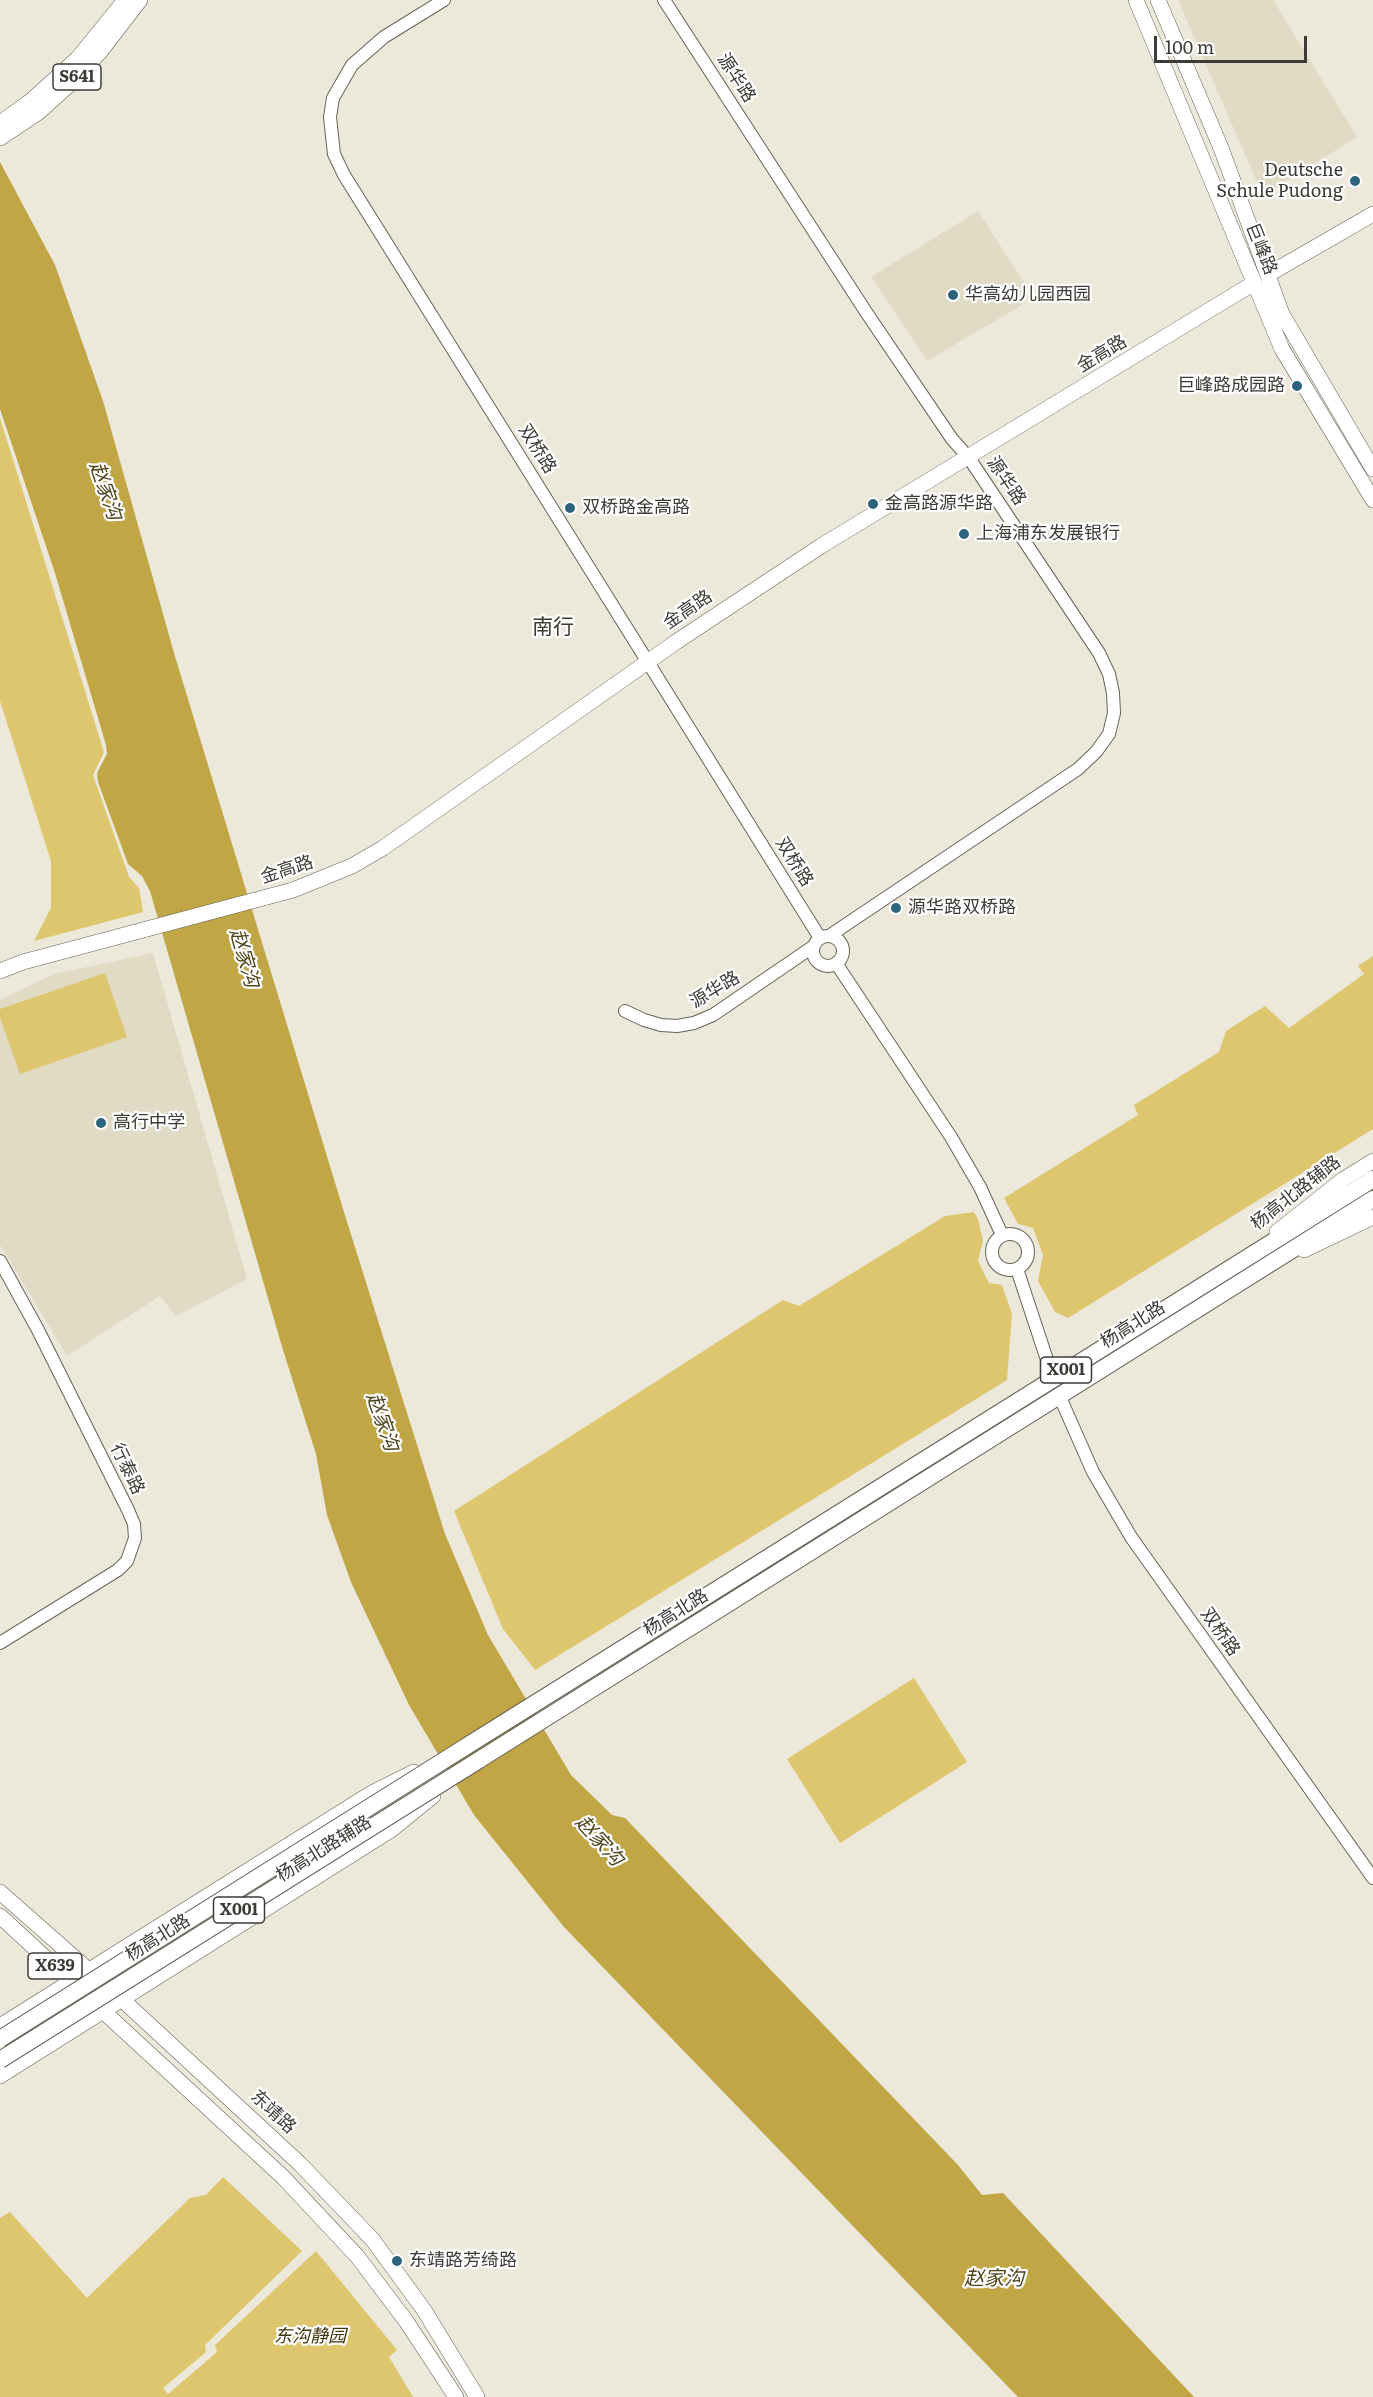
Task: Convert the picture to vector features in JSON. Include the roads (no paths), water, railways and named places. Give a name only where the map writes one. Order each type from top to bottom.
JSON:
[{"type":"highway","name":"杨高北路","points":[[0,2039],[1373,1179]]},
{"type":"highway","name":"杨高北路","points":[[0,2060],[1373,1199]]},
{"type":"main road","name":"S641","points":[[0,123],[32,100],[78,58],[125,0]]},
{"type":"main road","name":"S641","points":[[0,138],[39,112],[71,83],[100,52],[140,0]]},
{"type":"main road","name":"巨峰路","points":[[1136,0],[1282,349],[1373,500]]},
{"type":"main road","name":"巨峰路","points":[[1158,0],[1221,148],[1282,314],[1373,469]]},
{"type":"main road","name":"金高路","points":[[1269,274],[1373,214]]},
{"type":"main road","name":"金高路","points":[[0,971],[23,962],[293,890],[323,880],[383,848],[675,642],[821,546],[1254,284]]},
{"type":"main road","name":"杨高北路辅路","points":[[1245,1258],[1344,1179],[1373,1161]]},
{"type":"main road","name":"X001","points":[[1255,1273],[1373,1217]]},
{"type":"main road","name":"杨高北路辅路","points":[[0,2026],[72,1981],[83,1966],[236,1878],[370,1794],[470,1744]]},
{"type":"main road","name":"杨高北路辅路","points":[[0,2076],[105,2014],[122,1999],[391,1830],[479,1760]]},
{"type":"main road","name":"东靖路","points":[[0,1892],[122,1999],[299,2163],[372,2239],[424,2310],[477,2397]]},
{"type":"main road","name":"X639","points":[[0,1916],[105,2014]]},
{"type":"main road","points":[[105,2014],[284,2178],[357,2256],[406,2321],[456,2397]]},
{"type":"street","name":"双桥路","points":[[444,0],[384,37],[352,65],[333,98],[330,117],[334,154],[344,175],[821,940]]},
{"type":"street","name":"源华路","points":[[624,1011],[644,1020],[677,1026],[694,1023],[713,1015],[821,940],[1078,769],[1096,752],[1109,734],[1114,713],[1109,674],[1099,653],[969,458],[952,439],[866,312],[664,0]]},
{"type":"street","name":"金高路","points":[[1254,284],[1269,274]]},
{"type":"street","points":[[837,939],[842,947],[842,956],[836,963],[827,966],[819,962],[814,955],[821,940],[837,939]]},
{"type":"street","points":[[836,963],[951,1137],[980,1187],[1002,1235]]},
{"type":"street","points":[[1014,1234],[1026,1245],[1028,1256],[1017,1269],[1006,1270],[993,1259],[991,1254],[994,1243],[1002,1235],[1014,1234]]},
{"type":"street","name":"行泰路","points":[[0,1261],[43,1339],[128,1510],[134,1524],[135,1538],[127,1561],[118,1570],[0,1643]]},
{"type":"street","points":[[1017,1269],[1053,1378]]},
{"type":"street","name":"双桥路","points":[[1059,1395],[1093,1472],[1131,1537],[1373,1878]]},
{"type":"water","name":"赵家沟","points":[[0,162],[55,265],[103,401],[174,653],[343,1209],[445,1534],[488,1635],[571,1775],[612,1815],[625,1818],[958,2165],[982,2195],[1003,2193],[1194,2397],[1018,2397],[564,1927],[474,1815],[409,1705],[351,1582],[327,1515],[316,1454],[283,1350],[150,891],[142,876],[128,864],[98,782],[97,773],[107,754],[106,745],[55,573],[0,409]]},
{"type":"place","name":"Deutsche Schule Pudong","points":[[1355,181]]},
{"type":"place","name":"华高幼儿园西园","points":[[953,295]]},
{"type":"place","name":"巨峰路成园路","points":[[1297,386]]},
{"type":"place","name":"金高路源华路","points":[[873,504]]},
{"type":"place","name":"双桥路金高路","points":[[570,508]]},
{"type":"place","name":"上海浦东发展银行","points":[[964,534]]},
{"type":"place","name":"源华路双桥路","points":[[896,908]]},
{"type":"place","name":"高行中学","points":[[101,1123]]},
{"type":"place","name":"东靖路芳绮路","points":[[397,2261]]},
{"type":"district","name":"南行","points":[[553,628]]},
{"type":"park label","name":"东沟静园","points":[[310,2337]]}]
